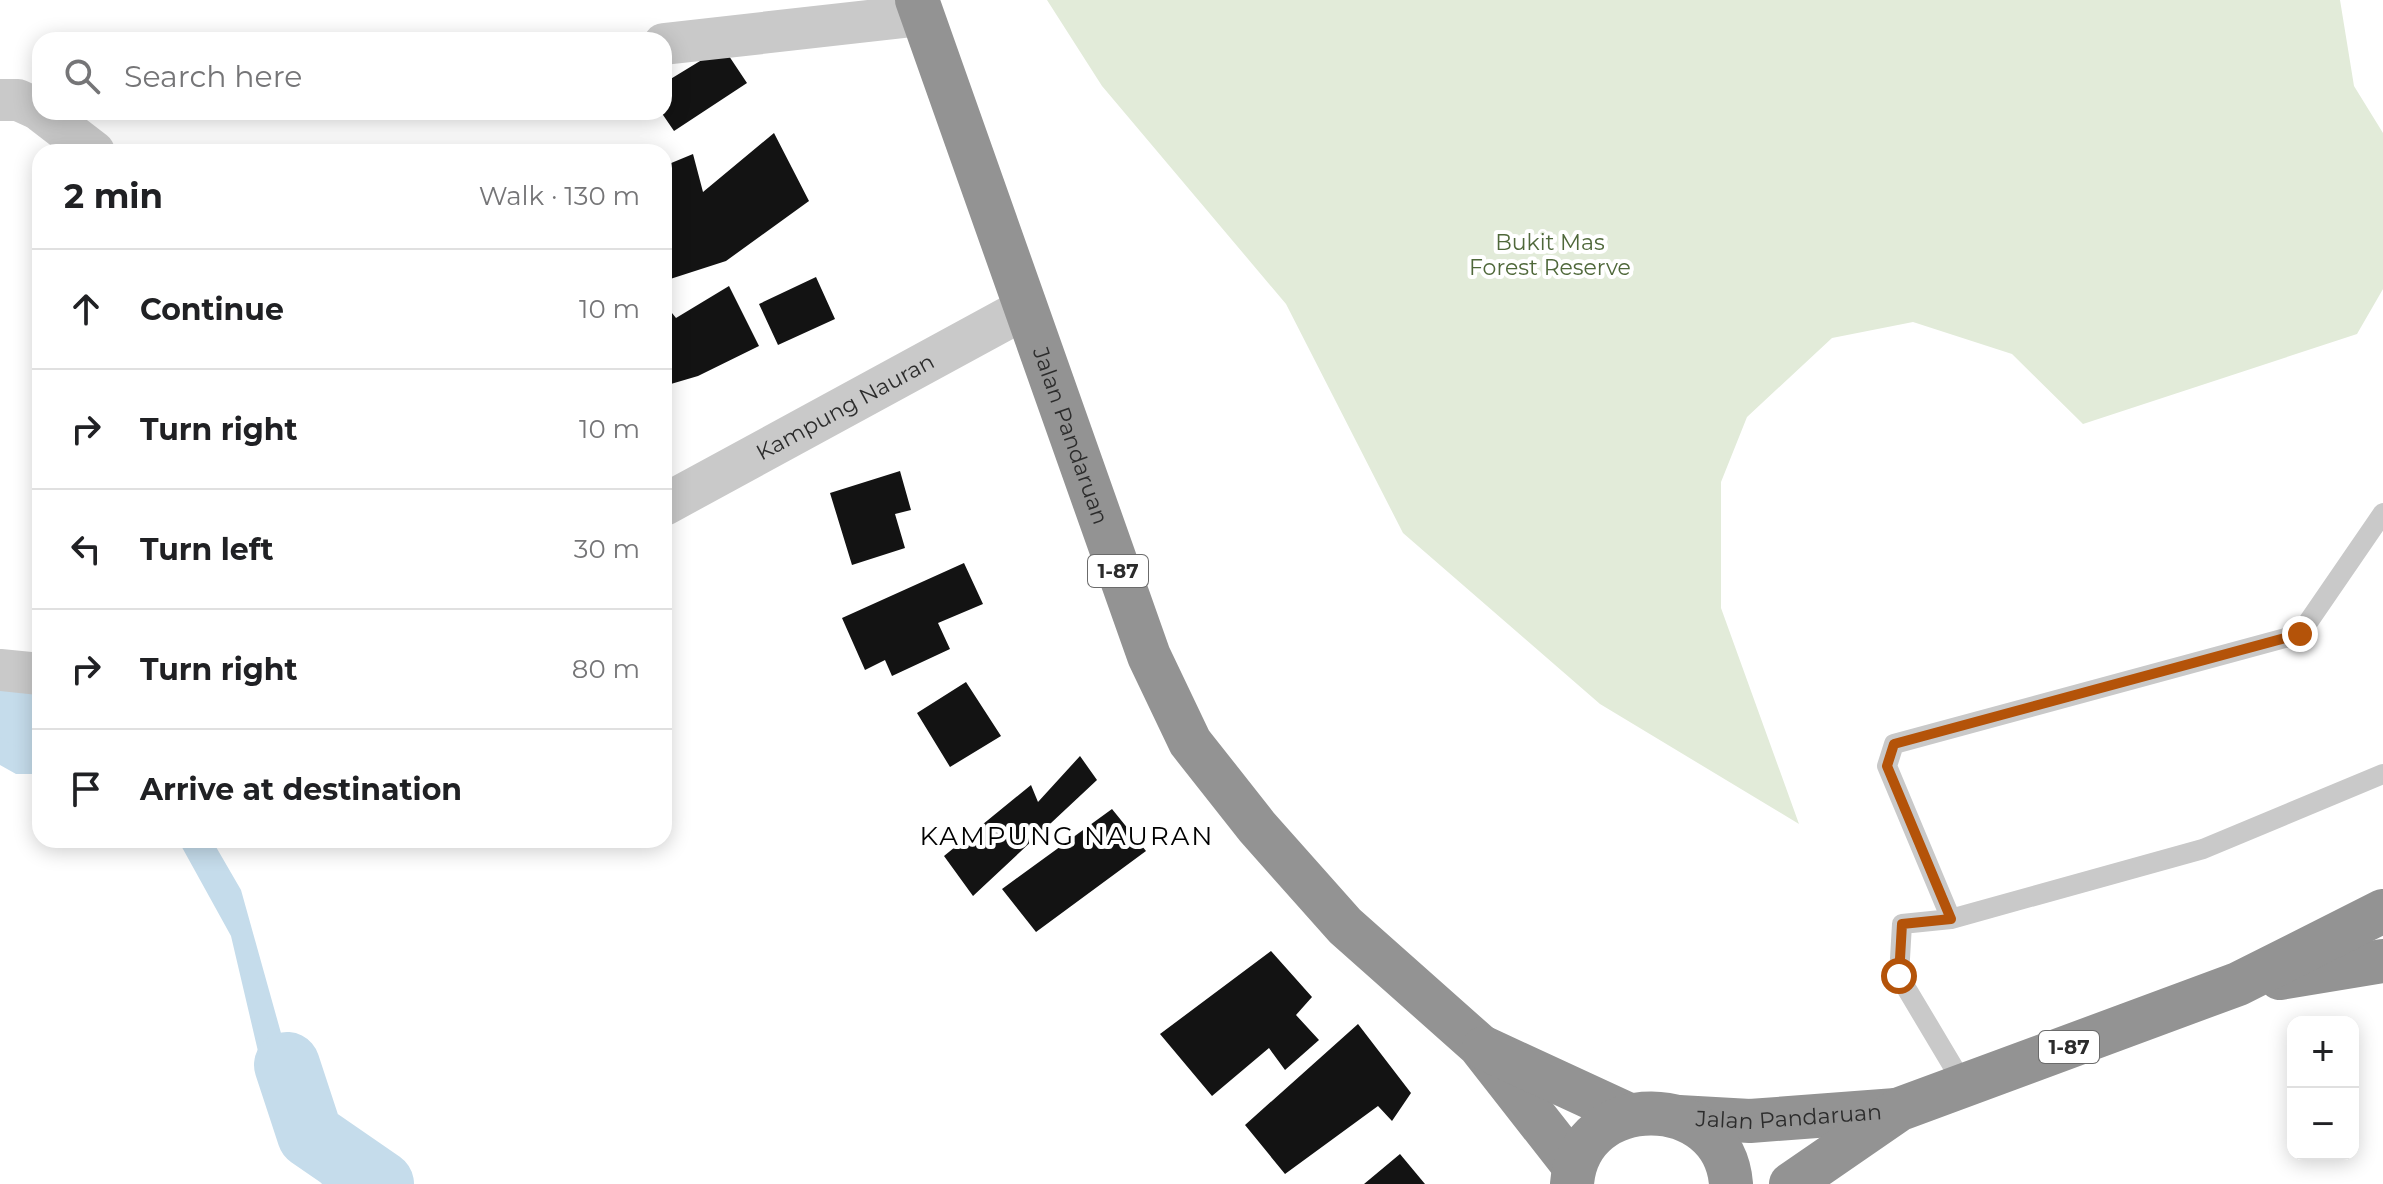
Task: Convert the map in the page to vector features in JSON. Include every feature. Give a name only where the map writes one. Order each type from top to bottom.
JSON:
[{"type":"highway","name":"Jalan Pandaruan","points":[[920,8],[1149,656],[1190,742],[1257,827],[1345,926],[1479,1045],[1572,1175]]},
{"type":"highway","name":"Jalan Pandaruan","points":[[1791,1184],[1900,1109],[2238,984],[2383,911]]},
{"type":"highway","name":"Jalan Pandaruan","points":[[2238,984],[2383,961]]},
{"type":"highway","name":"Jalan Pandaruan","points":[[1479,1045],[1629,1115],[1654,1112],[1679,1117],[1750,1121],[1900,1109]]},
{"type":"highway","points":[[1572,1175],[1586,1143],[1605,1125],[1629,1115]]},
{"type":"highway","points":[[1679,1117],[1703,1130],[1720,1151],[1731,1184]]},
{"type":"street","points":[[672,43],[920,8]]},
{"type":"street","points":[[0,100],[18,100],[32,107]]},
{"type":"street","points":[[53,120],[84,144]]},
{"type":"street","name":"Kampung Nauran","points":[[672,501],[1026,308]]},
{"type":"street","points":[[0,670],[32,673]]},
{"type":"lane","points":[[1951,919],[1887,766],[1894,744],[2300,634],[2383,513]]},
{"type":"lane","points":[[1964,1085],[1899,976],[1902,924],[1951,919],[2203,849],[2383,774]]},
{"type":"green space","name":"Bukit Mas Forest Reserve","points":[[1047,0],[2340,0],[2354,86],[2383,133],[2383,289],[2357,334],[2083,424],[2012,354],[1913,322],[1832,338],[1747,417],[1721,482],[1721,608],[1799,824],[1600,704],[1403,533],[1286,304],[1102,86]]},
{"type":"water","points":[[0,716],[32,730],[32,774],[16,774],[0,765]]},
{"type":"water","points":[[182,848],[217,848],[241,890],[286,1051],[327,1153],[351,1184],[322,1184],[295,1146],[261,1064],[231,936]]},
{"type":"building","points":[[723,47],[747,83],[674,131],[666,120],[672,120],[672,78]]},
{"type":"building","points":[[774,133],[809,201],[726,261],[672,278],[672,163],[693,154],[703,192]]},
{"type":"building","points":[[816,277],[835,319],[778,345],[759,304]]},
{"type":"building","points":[[729,286],[759,346],[698,376],[672,384],[672,313],[676,318]]},
{"type":"building","points":[[900,471],[911,510],[895,514],[905,548],[852,565],[830,493]]},
{"type":"building","points":[[964,563],[983,604],[938,623],[950,649],[892,676],[885,660],[865,670],[842,618]]},
{"type":"building","points":[[966,682],[1001,736],[950,767],[917,713]]},
{"type":"building","points":[[1080,756],[1097,780],[973,896],[944,856],[1031,785],[1038,802]]},
{"type":"building","points":[[1112,809],[1146,851],[1036,932],[1002,889]]},
{"type":"building","points":[[1271,951],[1312,997],[1296,1015],[1319,1040],[1285,1070],[1269,1048],[1212,1096],[1160,1034]]},
{"type":"building","points":[[1358,1024],[1411,1093],[1392,1121],[1378,1106],[1285,1174],[1245,1125]]},
{"type":"building","points":[[1400,1154],[1425,1184],[1364,1184]]},
{"type":"waterway","points":[[0,699],[32,716]]},
{"type":"waterway","points":[[287,1065],[310,1135],[381,1184]]},
{"type":"district","name":"KAMPUNG NAURAN","points":[[1067,836]]},
{"type":"route","points":[[1899,976],[1902,924],[1951,919],[1887,766],[1894,744],[2300,634]]}]
